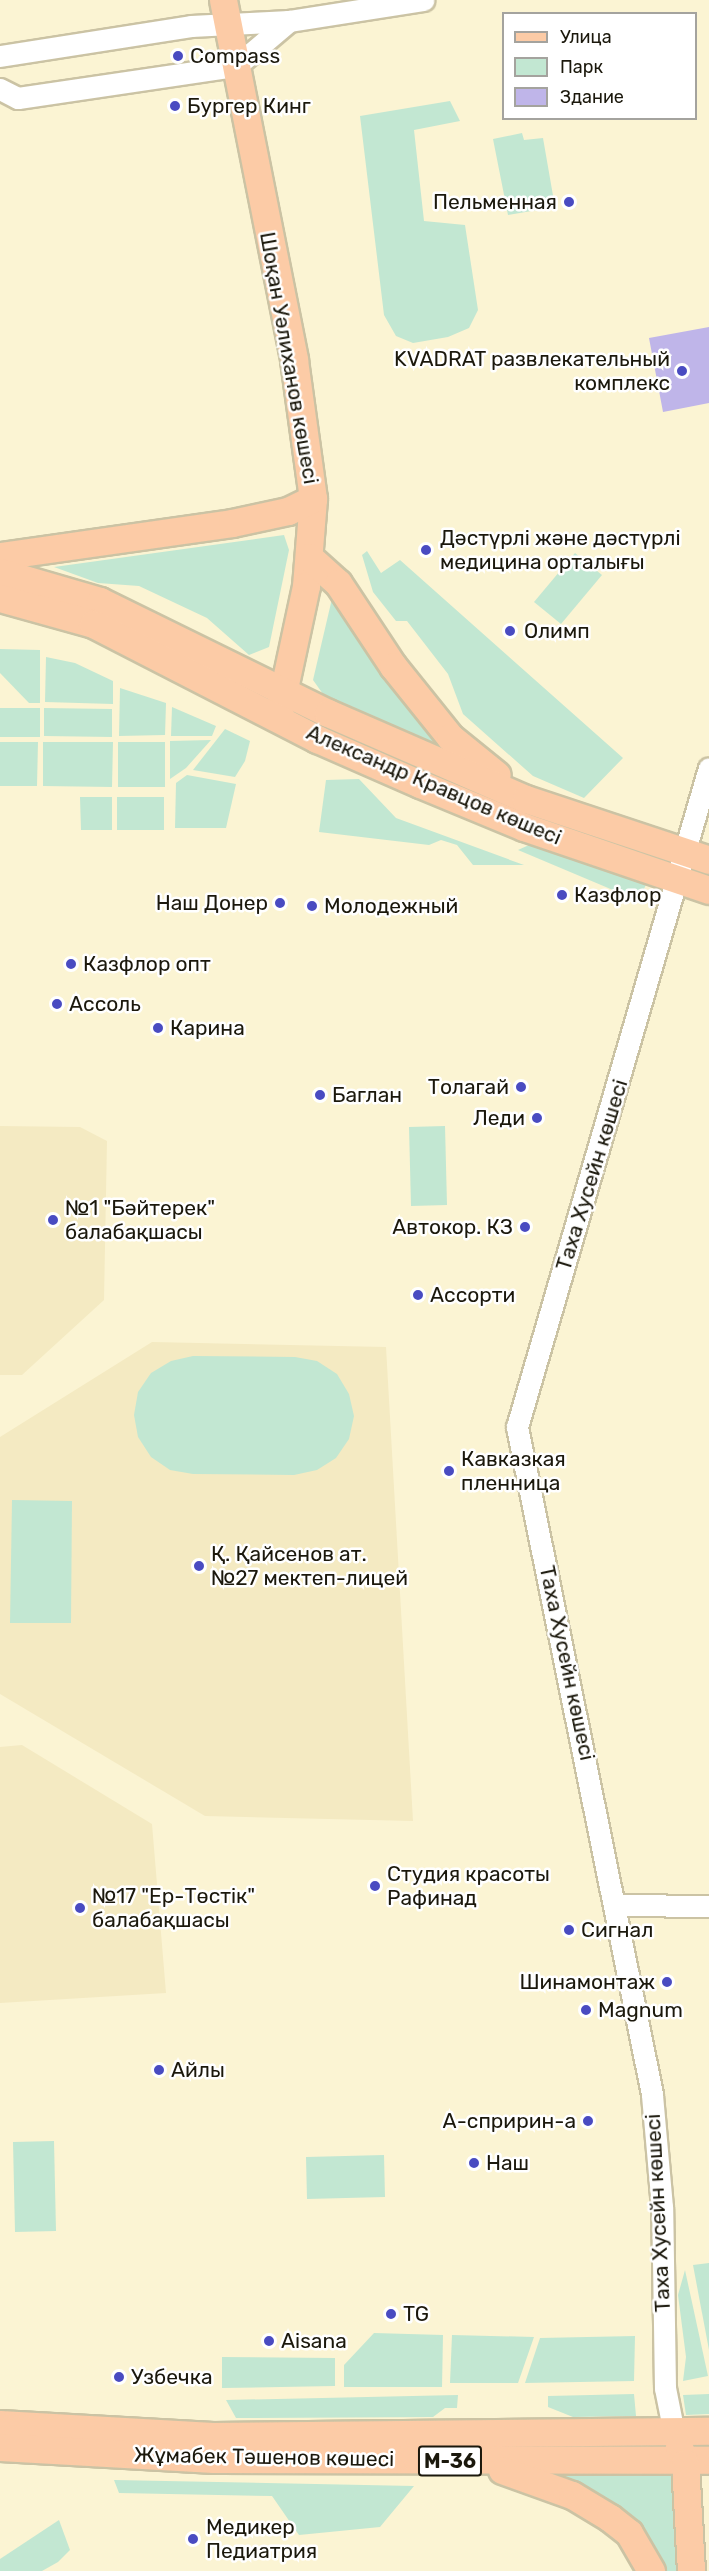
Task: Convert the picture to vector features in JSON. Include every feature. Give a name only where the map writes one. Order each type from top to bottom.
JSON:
[{"type":"main road","name":"Шоқан Уәлиханов көшесі","points":[[225,11],[294,360],[313,499],[309,557],[278,717]]},
{"type":"main road","points":[[0,556],[232,523],[288,511],[313,499]]},
{"type":"main road","points":[[309,557],[338,583],[393,666],[450,737],[526,798]]},
{"type":"main road","name":"Александр Кравцов көшесі","points":[[0,572],[100,601],[283,690],[526,798],[698,857]]},
{"type":"main road","name":"Александр Кравцов көшесі","points":[[0,598],[93,624],[278,717],[430,789],[709,890]]},
{"type":"main road","name":"Жұмабек Тәшенов көшесі","points":[[0,2424],[213,2436],[674,2433]]},
{"type":"main road","name":"Таха Хусейн көшесі","points":[[674,2433],[703,2448],[691,2571]]},
{"type":"main road","name":"Жұмабек Тәшенов көшесі","points":[[0,2447],[214,2459],[469,2461],[703,2448]]},
{"type":"main road","points":[[469,2461],[572,2495],[629,2533],[651,2571]]},
{"type":"street","points":[[0,56],[225,11],[289,21],[423,0]]},
{"type":"street","points":[[0,88],[18,98],[236,66],[289,21]]},
{"type":"street","name":"Таха Хусейн көшесі","points":[[674,2433],[665,2388],[662,2207],[652,2094],[617,1905],[517,1427],[679,881],[698,857],[709,768]]},
{"type":"street","points":[[617,1905],[709,1906]]},
{"type":"shaded area","name":"№1 \"Бәйтерек\" балабақшасы","points":[[0,1126],[80,1127],[107,1141],[104,1300],[22,1375],[0,1375]]},
{"type":"shaded area","name":"Қ. Қайсенов ат. №27 мектеп-лицей","points":[[152,1342],[386,1347],[413,1821],[205,1816],[0,1694],[0,1437]]},
{"type":"shaded area","name":"№17 \"Ер-Төстік\" балабақшасы","points":[[22,1745],[152,1824],[166,1993],[0,2003],[0,1747]]},
{"type":"green space","points":[[450,101],[460,121],[414,130],[424,221],[465,225],[478,310],[469,328],[448,337],[413,343],[396,336],[384,315],[360,116]]},
{"type":"green space","points":[[522,133],[524,140],[543,138],[555,207],[508,215],[493,139]]},
{"type":"green space","points":[[284,535],[289,550],[269,647],[249,655],[207,618],[139,586],[98,583],[54,567]]},
{"type":"green space","points":[[367,551],[381,573],[400,560],[623,758],[584,798],[533,776],[463,714],[448,674],[407,621],[396,621],[373,592],[362,555]]},
{"type":"green space","points":[[575,553],[602,575],[561,624],[534,602]]},
{"type":"green space","points":[[334,590],[366,653],[440,747],[323,694],[313,680]]},
{"type":"green space","points":[[0,649],[40,650],[40,703],[29,703],[0,673]]},
{"type":"green space","points":[[46,657],[75,663],[113,681],[113,704],[45,702]]},
{"type":"green space","points":[[120,688],[166,703],[165,735],[119,736]]},
{"type":"green space","points":[[172,707],[216,726],[212,736],[171,736]]},
{"type":"green space","points":[[0,708],[40,708],[40,737],[0,737]]},
{"type":"green space","points":[[44,708],[112,709],[112,737],[44,736]]},
{"type":"green space","points":[[225,729],[250,741],[245,761],[235,777],[193,770]]},
{"type":"green space","points":[[211,740],[186,768],[170,779],[170,741]]},
{"type":"green space","points":[[0,742],[38,742],[37,786],[0,786]]},
{"type":"green space","points":[[43,742],[113,742],[112,787],[43,786]]},
{"type":"green space","points":[[118,742],[165,742],[165,787],[118,787]]},
{"type":"green space","points":[[187,775],[236,784],[226,828],[175,828],[176,783]]},
{"type":"green space","points":[[359,779],[396,818],[524,865],[473,865],[457,845],[441,840],[429,845],[319,832],[326,780]]},
{"type":"green space","points":[[80,797],[112,797],[112,830],[81,830]]},
{"type":"green space","points":[[117,797],[164,797],[164,830],[117,830]]},
{"type":"green space","points":[[529,845],[647,882],[639,901],[518,850]]},
{"type":"green space","points":[[445,1126],[447,1205],[411,1206],[409,1127]]},
{"type":"green space","points":[[193,1356],[295,1357],[317,1361],[337,1374],[349,1394],[354,1416],[349,1439],[336,1458],[317,1470],[294,1475],[193,1474],[170,1470],[151,1457],[138,1437],[134,1415],[138,1392],[151,1373],[171,1361]]},
{"type":"green space","points":[[12,1500],[72,1501],[71,1623],[10,1623]]},
{"type":"green space","points":[[54,2141],[56,2231],[15,2232],[13,2142]]},
{"type":"green space","points":[[384,2155],[385,2197],[307,2199],[306,2157]]},
{"type":"green space","points":[[709,2263],[709,2350],[693,2265]]},
{"type":"green space","points":[[685,2270],[708,2376],[683,2381],[686,2357],[678,2295]]},
{"type":"green space","points":[[374,2333],[443,2335],[442,2387],[344,2387],[344,2365]]},
{"type":"green space","points":[[452,2335],[534,2337],[518,2383],[450,2383]]},
{"type":"green space","points":[[635,2336],[634,2381],[525,2383],[540,2338]]},
{"type":"green space","points":[[222,2357],[335,2358],[335,2386],[222,2388]]},
{"type":"green space","points":[[634,2394],[636,2416],[573,2417],[548,2407],[548,2396]]},
{"type":"green space","points":[[709,2394],[709,2414],[686,2415],[683,2395]]},
{"type":"green space","points":[[458,2395],[457,2408],[445,2408],[433,2417],[236,2418],[226,2400]]},
{"type":"green space","points":[[545,2471],[676,2472],[681,2571],[665,2571],[658,2555],[618,2508],[583,2485]]},
{"type":"green space","points":[[114,2480],[414,2486],[380,2527],[299,2535],[272,2496],[119,2493]]},
{"type":"green space","points":[[59,2520],[70,2550],[58,2562],[42,2571],[0,2571],[0,2559]]},
{"type":"building","name":"KVADRAT развлекательный комплекс","points":[[709,327],[709,403],[663,412],[649,338]]},
{"type":"place","name":"Compass","points":[[178,56]]},
{"type":"place","name":"Бургер Кинг","points":[[175,106]]},
{"type":"place","name":"Пельменная","points":[[569,202]]},
{"type":"place","name":"KVADRAT развлекательный комплекс","points":[[682,371]]},
{"type":"place","name":"Дәстүрлі және дәстүрлі медицина орталығы","points":[[426,550]]},
{"type":"place","name":"Олимп","points":[[510,631]]},
{"type":"place","name":"Казфлор","points":[[562,895]]},
{"type":"place","name":"Наш Донер","points":[[280,903]]},
{"type":"place","name":"Молодежный","points":[[312,906]]},
{"type":"place","name":"Казфлор опт","points":[[71,964]]},
{"type":"place","name":"Ассоль","points":[[57,1004]]},
{"type":"place","name":"Карина","points":[[158,1028]]},
{"type":"place","name":"Толагай","points":[[521,1087]]},
{"type":"place","name":"Баглан","points":[[320,1095]]},
{"type":"place","name":"Леди","points":[[537,1118]]},
{"type":"place","name":"№1 \"Бәйтерек\" балабақшасы","points":[[53,1220]]},
{"type":"place","name":"Автокор. КЗ","points":[[525,1227]]},
{"type":"place","name":"Ассорти","points":[[418,1295]]},
{"type":"place","name":"Кавказкая пленница","points":[[449,1471]]},
{"type":"place","name":"Қ. Қайсенов ат. №27 мектеп-лицей","points":[[199,1566]]},
{"type":"place","name":"Студия красоты Рафинад","points":[[375,1886]]},
{"type":"place","name":"№17 \"Ер-Төстік\" балабақшасы","points":[[80,1908]]},
{"type":"place","name":"Сигнал","points":[[569,1930]]},
{"type":"place","name":"Шинамонтаж","points":[[667,1982]]},
{"type":"place","name":"Magnum","points":[[586,2010]]},
{"type":"place","name":"Айлы","points":[[159,2070]]},
{"type":"place","name":"А-спририн-а","points":[[588,2121]]},
{"type":"place","name":"Наш","points":[[474,2163]]},
{"type":"place","name":"TG","points":[[391,2314]]},
{"type":"place","name":"Aisana","points":[[269,2341]]},
{"type":"place","name":"Узбечка","points":[[119,2377]]},
{"type":"place","name":"Медикер Педиатрия","points":[[193,2539]]}]
